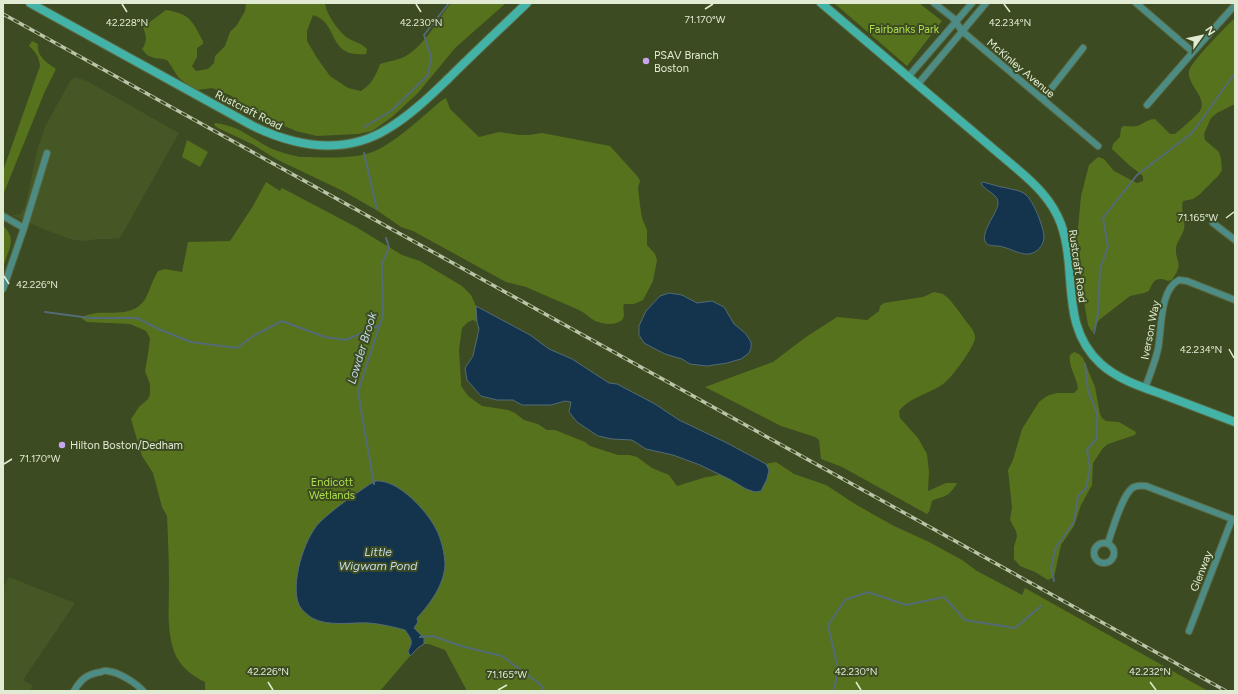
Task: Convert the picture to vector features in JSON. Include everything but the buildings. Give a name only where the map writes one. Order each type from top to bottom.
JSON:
[{"type":"main road","name":"Rustcraft Road","points":[[30,3],[253,126],[289,141],[312,146],[353,143],[366,140],[388,129],[433,94],[527,3]]},
{"type":"main road","name":"Rustcraft Road","points":[[821,3],[1032,181],[1048,199],[1057,215],[1064,237],[1072,306],[1076,325],[1082,340],[1094,357],[1110,371],[1120,377],[1235,422]]},
{"type":"street","name":"McKinley Avenue","points":[[934,3],[954,18],[962,31],[1098,146]]},
{"type":"street","points":[[908,76],[972,3]]},
{"type":"street","points":[[918,84],[986,3]]},
{"type":"street","points":[[1136,3],[1193,52]]},
{"type":"street","points":[[1147,106],[1235,5]]},
{"type":"street","points":[[1043,99],[1083,48]]},
{"type":"street","points":[[3,289],[24,228],[46,153]]},
{"type":"street","points":[[3,216],[24,228]]},
{"type":"street","points":[[1213,223],[1235,240]]},
{"type":"street","name":"Iverson Way","points":[[1145,388],[1158,348],[1165,299],[1172,286],[1179,280],[1187,281],[1235,300]]},
{"type":"street","points":[[1108,543],[1126,495],[1134,487],[1141,485],[1234,519]]},
{"type":"street","name":"Glenway","points":[[1189,632],[1234,519]]},
{"type":"street","points":[[74,691],[78,683],[92,673],[107,671],[125,677],[137,684],[143,691]]},
{"type":"shaded area","points":[[74,78],[87,81],[179,133],[120,238],[85,241],[73,240],[12,215],[20,214],[25,207],[38,147],[45,127],[70,81]]},
{"type":"shaded area","points":[[9,577],[75,603],[23,680],[33,686],[30,691],[3,691],[3,588]]},
{"type":"green space","points":[[246,3],[327,3],[325,4],[326,8],[336,26],[348,38],[365,47],[367,49],[366,54],[353,54],[345,51],[339,46],[327,25],[321,19],[313,15],[307,31],[307,41],[330,76],[348,88],[361,91],[373,79],[380,64],[402,58],[415,49],[427,37],[451,3],[506,3],[455,48],[418,93],[392,117],[372,131],[358,134],[317,136],[296,131],[254,113],[230,95],[212,88],[198,90],[189,86],[178,77],[168,61],[147,55],[142,49],[146,38],[143,27],[166,10],[181,14],[186,16],[193,23],[203,41],[203,44],[197,48],[197,57],[192,66],[196,71],[208,69],[214,63],[215,56],[225,46],[230,32],[237,25],[245,11]]},
{"type":"green space","name":"Fairbanks Park","points":[[834,3],[919,3],[942,21],[907,66]]},
{"type":"green space","points":[[1235,18],[1235,104],[1217,113],[1211,118],[1204,134],[1205,140],[1219,152],[1222,170],[1199,195],[1193,199],[1183,201],[1182,209],[1184,225],[1183,231],[1176,246],[1179,264],[1177,271],[1171,280],[1168,281],[1158,279],[1154,282],[1149,291],[1130,296],[1099,320],[1092,332],[1088,325],[1083,295],[1077,239],[1081,196],[1089,165],[1098,157],[1104,159],[1114,171],[1137,183],[1143,181],[1143,176],[1112,149],[1113,144],[1120,137],[1121,128],[1123,126],[1137,126],[1155,119],[1170,134],[1175,134],[1195,116],[1200,111],[1202,106],[1199,96],[1189,76],[1191,66],[1202,52]]},
{"type":"green space","points":[[32,41],[38,44],[40,56],[56,69],[45,91],[3,195],[3,171],[40,66],[37,55],[29,46]]},
{"type":"green space","points":[[446,98],[450,109],[479,137],[499,132],[519,135],[542,133],[610,146],[638,177],[640,181],[638,188],[642,218],[647,230],[647,245],[655,254],[657,260],[653,281],[643,300],[634,304],[624,304],[624,317],[622,320],[613,324],[598,322],[579,310],[526,287],[506,282],[413,231],[401,227],[378,211],[343,191],[276,159],[252,144],[214,125],[215,123],[224,124],[238,129],[270,148],[300,157],[358,156],[383,147],[401,135]]},
{"type":"green space","points":[[187,140],[208,152],[200,167],[182,157]]},
{"type":"green space","name":"Endicott Wetlands","points":[[266,182],[280,191],[282,188],[356,227],[402,255],[420,261],[462,286],[471,295],[476,306],[477,322],[473,320],[468,322],[462,328],[459,350],[461,386],[468,396],[482,406],[508,410],[524,420],[538,424],[547,430],[555,430],[585,442],[590,446],[618,455],[630,455],[637,457],[652,468],[669,475],[677,486],[706,477],[776,462],[794,474],[826,485],[855,504],[892,525],[929,542],[962,560],[977,571],[1022,595],[1025,588],[1208,691],[467,691],[445,650],[429,644],[423,644],[411,646],[408,651],[410,656],[380,691],[205,691],[205,682],[197,678],[185,668],[176,656],[173,648],[169,630],[167,516],[162,507],[153,473],[142,456],[131,419],[150,395],[150,384],[145,371],[150,338],[146,331],[130,324],[87,322],[81,318],[96,313],[121,312],[137,308],[145,299],[158,271],[165,269],[182,272],[188,242],[230,241],[253,206]]},
{"type":"green space","points":[[3,226],[7,230],[11,239],[10,249],[4,264]]},
{"type":"green space","points":[[934,292],[943,294],[955,306],[974,332],[975,340],[968,353],[947,381],[909,402],[899,411],[900,418],[918,438],[927,454],[929,472],[928,491],[946,483],[957,483],[947,495],[932,501],[927,514],[842,467],[821,459],[819,440],[815,437],[781,426],[705,387],[773,362],[806,337],[837,317],[867,320],[879,311],[880,306],[884,303],[923,297]]},
{"type":"green space","points":[[1074,352],[1083,358],[1095,387],[1102,418],[1106,421],[1119,422],[1136,432],[1135,435],[1108,444],[1103,448],[1093,463],[1092,485],[1081,505],[1074,526],[1061,545],[1054,577],[1048,580],[1035,572],[1020,566],[1014,559],[1014,547],[1017,536],[1010,520],[1012,507],[1008,470],[1013,460],[1022,429],[1039,402],[1047,396],[1057,393],[1074,393],[1078,389],[1071,368],[1070,359],[1070,355]]},
{"type":"water","points":[[983,182],[1019,191],[1024,193],[1029,198],[1038,214],[1044,233],[1043,243],[1037,250],[1026,254],[986,243],[985,234],[997,207],[998,200],[983,186],[981,183]]},
{"type":"water","points":[[669,293],[682,295],[697,303],[712,301],[724,307],[734,324],[746,334],[751,342],[749,353],[741,359],[707,366],[690,364],[682,359],[665,354],[644,343],[639,335],[639,326],[646,311],[660,296]]},
{"type":"water","points":[[476,306],[530,335],[549,349],[572,359],[609,383],[617,384],[655,404],[679,420],[766,464],[769,470],[767,479],[761,491],[755,492],[746,489],[700,465],[673,455],[646,449],[632,440],[612,439],[598,436],[577,422],[569,412],[571,402],[565,401],[551,405],[522,405],[513,400],[497,400],[481,396],[467,380],[465,368],[473,356],[479,329]]},
{"type":"water","name":"Little Wigwam Pond","points":[[376,481],[393,485],[419,505],[436,529],[440,537],[443,551],[445,565],[442,580],[436,594],[417,618],[418,622],[414,628],[424,638],[424,644],[410,656],[408,651],[411,645],[411,640],[405,630],[374,623],[340,624],[318,621],[305,613],[299,605],[297,596],[297,574],[304,550],[313,530],[337,507]]},
{"type":"waterway","points":[[364,127],[391,111],[428,75],[431,57],[424,35],[449,3]]},
{"type":"waterway","points":[[1094,333],[1098,314],[1100,269],[1108,247],[1103,218],[1137,175],[1192,133],[1235,73]]},
{"type":"waterway","name":"Lowder Brook","points":[[364,153],[377,209]]},
{"type":"waterway","name":"Lowder Brook","points":[[374,484],[358,392],[383,315],[382,264],[389,247],[386,238]]},
{"type":"waterway","points":[[45,312],[90,318],[137,318],[161,330],[191,342],[237,348],[255,335],[282,321],[325,337],[346,340],[380,325]]},
{"type":"waterway","points":[[1054,581],[1051,568],[1056,547],[1074,522],[1078,496],[1086,488],[1090,469],[1087,450],[1097,438],[1097,413],[1088,391],[1085,364]]},
{"type":"waterway","points":[[834,691],[838,669],[828,625],[845,600],[868,592],[906,605],[944,597],[965,620],[1015,628],[1041,606]]},
{"type":"waterway","points":[[420,637],[433,636],[461,646],[502,656],[541,685],[544,691]]},
{"type":"railway","points":[[3,14],[1226,691]]},
{"type":"place","name":"PSAV Branch Boston","points":[[646,61]]},
{"type":"place","name":"Hilton Boston/Dedham","points":[[62,445]]}]
